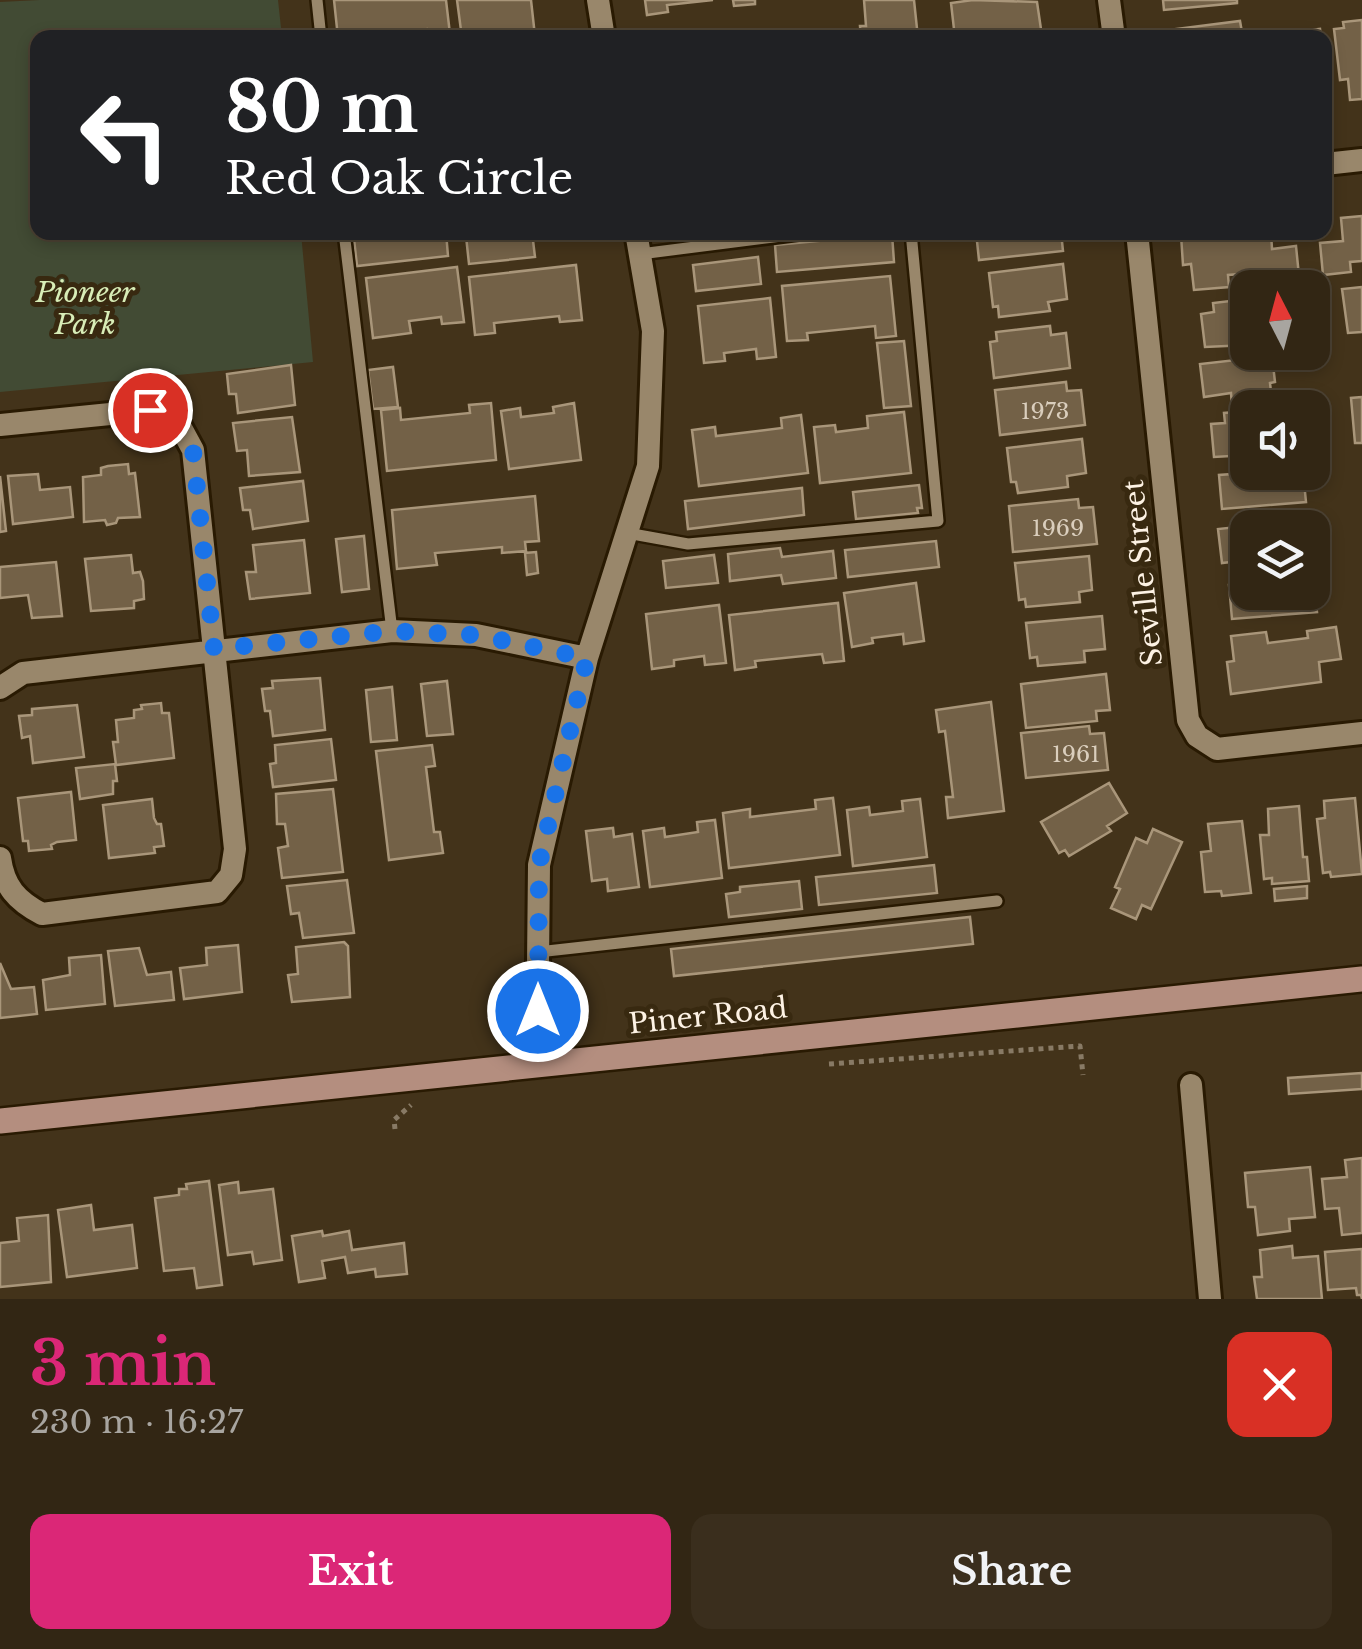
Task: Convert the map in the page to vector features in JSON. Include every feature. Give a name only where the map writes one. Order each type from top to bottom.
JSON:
[{"type":"main road","name":"Piner Road","points":[[0,1121],[1362,980]]},
{"type":"street","points":[[598,0],[603,30]]},
{"type":"street","points":[[1109,0],[1113,30]]},
{"type":"street","points":[[1332,163],[1362,160]]},
{"type":"street","name":"Seville Street","points":[[1138,240],[1188,720],[1197,736],[1217,749],[1362,732]]},
{"type":"street","points":[[537,1064],[539,865],[587,658],[648,466],[653,331],[638,244]]},
{"type":"street","points":[[0,425],[150,410],[180,426],[193,450],[235,849],[231,875],[217,892],[42,914],[22,904],[3,880],[0,858]]},
{"type":"street","points":[[0,688],[23,673],[392,631],[476,635],[587,658]]},
{"type":"street","points":[[1191,1086],[1210,1299]]},
{"type":"lane","points":[[317,0],[320,30]]},
{"type":"lane","points":[[345,240],[392,631]]},
{"type":"lane","points":[[638,244],[697,240]]},
{"type":"lane","points":[[627,533],[688,544],[938,521],[911,240]]},
{"type":"lane","points":[[538,952],[998,901]]},
{"type":"green space","name":"Pioneer Park","points":[[278,0],[281,30],[30,30],[30,240],[302,240],[313,362],[0,392],[0,2]]},
{"type":"building","points":[[334,0],[446,0],[450,30],[337,30]]},
{"type":"building","points":[[457,0],[531,0],[534,30],[461,30]]},
{"type":"building","points":[[645,0],[713,0],[667,5],[668,12],[647,15]]},
{"type":"building","points":[[733,0],[755,0],[755,4],[734,6]]},
{"type":"building","points":[[864,0],[914,0],[917,30],[860,30],[860,26],[866,26]]},
{"type":"building","points":[[1163,0],[1237,0],[1237,3],[1164,10]]},
{"type":"building","points":[[1037,2],[1041,30],[954,30],[951,3]]},
{"type":"building","points":[[1362,20],[1362,99],[1350,100],[1348,79],[1340,80],[1334,29],[1344,28],[1343,22]]},
{"type":"building","points":[[1240,21],[1242,30],[1168,30]]},
{"type":"building","points":[[1362,216],[1362,261],[1350,262],[1351,272],[1330,274],[1330,270],[1323,270],[1320,243],[1343,241],[1341,218]]},
{"type":"building","points":[[354,240],[447,240],[448,256],[357,266]]},
{"type":"building","points":[[466,240],[533,240],[535,257],[469,264]]},
{"type":"building","points":[[892,240],[894,262],[777,272],[775,245]]},
{"type":"building","points":[[977,240],[1062,240],[1063,251],[979,260]]},
{"type":"building","points":[[1181,240],[1271,240],[1272,249],[1296,246],[1298,270],[1230,270],[1229,287],[1194,290],[1191,264],[1183,265]]},
{"type":"building","points":[[758,257],[761,284],[696,291],[693,265]]},
{"type":"building","points":[[1063,264],[1067,299],[1048,302],[1050,311],[999,317],[998,306],[993,307],[989,273]]},
{"type":"building","points":[[576,265],[582,320],[560,322],[559,316],[494,323],[495,333],[475,335],[469,277]]},
{"type":"building","points":[[457,267],[464,322],[442,324],[441,317],[409,321],[411,333],[373,338],[366,278]]},
{"type":"building","points":[[890,276],[896,336],[876,338],[875,326],[807,333],[808,340],[787,341],[782,286]]},
{"type":"building","points":[[1362,287],[1362,332],[1348,333],[1342,289]]},
{"type":"building","points":[[770,298],[776,357],[757,359],[756,349],[724,353],[725,361],[704,363],[698,306]]},
{"type":"building","points":[[1230,301],[1230,346],[1205,347],[1201,314],[1214,312],[1213,303]]},
{"type":"building","points":[[1050,326],[1051,335],[1066,333],[1070,368],[994,378],[990,342],[997,341],[996,332]]},
{"type":"building","points":[[904,341],[911,406],[884,408],[877,343]]},
{"type":"building","points":[[1230,361],[1230,370],[1274,370],[1275,382],[1270,383],[1271,390],[1230,390],[1230,393],[1204,397],[1200,364]]},
{"type":"building","points":[[291,365],[295,405],[238,413],[236,394],[229,394],[227,374]]},
{"type":"building","points":[[393,367],[398,407],[373,409],[368,370]]},
{"type":"building","points":[[1066,382],[1067,391],[1081,390],[1085,425],[1000,435],[995,390]]},
{"type":"building","points":[[1362,397],[1362,443],[1355,443],[1351,398]]},
{"type":"building","points":[[491,403],[496,460],[387,471],[381,410],[400,408],[401,420],[470,413],[469,405]]},
{"type":"building","points":[[574,403],[581,460],[509,469],[501,411],[520,408],[521,417],[554,413],[553,407]]},
{"type":"building","points":[[904,412],[911,473],[820,483],[814,427],[835,425],[836,432],[868,428],[867,416]]},
{"type":"building","points":[[1230,412],[1230,456],[1214,457],[1211,424],[1225,423],[1224,413]]},
{"type":"building","points":[[801,415],[808,473],[699,486],[692,430],[715,427],[716,436],[782,428],[781,418]]},
{"type":"building","points":[[292,417],[300,472],[249,476],[247,450],[237,451],[233,423]]},
{"type":"building","points":[[1082,439],[1086,473],[1067,476],[1068,487],[1018,493],[1016,482],[1011,482],[1007,448]]},
{"type":"building","points":[[128,464],[129,474],[135,473],[140,517],[118,518],[116,523],[107,525],[105,520],[84,522],[83,477],[101,475],[101,468]]},
{"type":"building","points":[[38,474],[40,490],[70,487],[73,517],[13,524],[8,476]]},
{"type":"building","points":[[1230,474],[1230,490],[1305,490],[1306,502],[1222,509],[1219,475]]},
{"type":"building","points":[[0,476],[6,531],[0,532]]},
{"type":"building","points":[[303,481],[308,521],[253,529],[250,510],[243,510],[240,488]]},
{"type":"building","points":[[919,485],[922,508],[917,508],[918,513],[856,519],[853,492]]},
{"type":"building","points":[[802,488],[804,515],[688,529],[685,501]]},
{"type":"building","points":[[535,496],[539,541],[525,542],[526,551],[502,553],[502,547],[435,553],[437,565],[397,569],[392,510]]},
{"type":"building","points":[[1078,499],[1079,508],[1093,507],[1097,544],[1013,552],[1009,506]]},
{"type":"building","points":[[1230,528],[1230,562],[1222,563],[1218,529]]},
{"type":"building","points":[[364,536],[369,589],[342,592],[336,539]]},
{"type":"building","points":[[304,540],[310,593],[250,599],[246,572],[256,572],[253,545]]},
{"type":"building","points":[[936,541],[939,567],[848,577],[845,550]]},
{"type":"building","points":[[780,548],[782,557],[833,551],[836,578],[783,584],[781,575],[730,581],[728,554]]},
{"type":"building","points":[[536,552],[538,573],[527,575],[525,553]]},
{"type":"building","points":[[131,555],[133,573],[140,572],[143,581],[144,599],[134,601],[134,608],[91,611],[85,559]]},
{"type":"building","points":[[714,555],[718,583],[666,588],[663,561]]},
{"type":"building","points":[[1089,556],[1092,590],[1079,592],[1080,602],[1026,607],[1025,599],[1019,600],[1015,563]]},
{"type":"building","points":[[56,562],[62,616],[32,618],[28,595],[0,598],[0,567]]},
{"type":"building","points":[[916,583],[924,641],[904,644],[903,634],[872,638],[873,643],[852,647],[844,593]]},
{"type":"building","points":[[838,603],[844,661],[824,663],[822,654],[755,661],[756,667],[735,670],[729,615]]},
{"type":"building","points":[[719,605],[726,663],[705,665],[704,656],[674,660],[674,666],[652,669],[646,614]]},
{"type":"building","points":[[1231,610],[1317,612],[1232,619]]},
{"type":"building","points":[[1102,616],[1105,649],[1084,651],[1085,662],[1038,666],[1037,657],[1030,658],[1026,623]]},
{"type":"building","points":[[1336,627],[1341,659],[1319,662],[1321,682],[1231,694],[1227,662],[1234,661],[1231,636],[1266,632],[1268,643],[1308,638],[1307,631]]},
{"type":"building","points":[[1106,674],[1110,710],[1096,711],[1097,721],[1026,728],[1021,684]]},
{"type":"building","points":[[320,678],[325,730],[273,736],[262,689],[273,688],[272,681]]},
{"type":"building","points":[[447,681],[453,734],[427,736],[421,684]]},
{"type":"building","points":[[392,687],[397,740],[371,742],[366,690]]},
{"type":"building","points":[[991,702],[1004,811],[948,818],[946,797],[953,797],[945,731],[939,732],[936,710]]},
{"type":"building","points":[[161,703],[162,713],[169,713],[174,758],[116,765],[116,720],[134,718],[134,710],[142,709],[141,705]]},
{"type":"building","points":[[77,705],[84,757],[33,763],[30,736],[22,738],[19,716],[32,715],[32,709]]},
{"type":"building","points":[[1089,726],[1090,734],[1104,733],[1108,770],[1026,778],[1021,733]]},
{"type":"building","points":[[331,739],[336,780],[273,787],[270,764],[276,763],[275,745]]},
{"type":"building","points":[[432,745],[435,766],[426,767],[434,832],[440,832],[443,853],[389,860],[376,751]]},
{"type":"building","points":[[115,764],[117,781],[113,781],[113,794],[80,799],[76,768]]},
{"type":"building","points":[[1109,783],[1127,813],[1107,826],[1111,831],[1069,856],[1065,850],[1059,853],[1041,822]]},
{"type":"building","points":[[333,789],[343,872],[282,878],[278,848],[288,846],[285,824],[277,824],[276,794]]},
{"type":"building","points":[[71,792],[76,840],[57,842],[51,845],[52,849],[29,851],[28,841],[23,841],[18,798]]},
{"type":"building","points":[[833,798],[840,855],[729,868],[723,813],[750,809],[750,817],[816,809],[815,800]]},
{"type":"building","points":[[1355,798],[1362,874],[1331,877],[1330,872],[1323,873],[1317,819],[1325,818],[1324,801]]},
{"type":"building","points":[[152,799],[164,846],[154,847],[155,853],[109,858],[103,805]]},
{"type":"building","points":[[920,799],[927,857],[853,866],[847,810],[869,807],[870,815],[903,811],[902,801]]},
{"type":"building","points":[[1299,806],[1309,881],[1272,884],[1272,878],[1264,879],[1260,835],[1269,835],[1268,809]]},
{"type":"building","points":[[715,820],[722,878],[650,887],[643,831],[664,828],[665,837],[698,832],[697,822]]},
{"type":"building","points":[[1242,821],[1251,893],[1222,896],[1221,891],[1205,892],[1201,852],[1211,851],[1208,824]]},
{"type":"building","points":[[613,828],[614,837],[632,834],[639,887],[608,891],[607,879],[592,881],[586,831]]},
{"type":"building","points":[[1153,829],[1182,842],[1151,909],[1142,905],[1136,919],[1111,908],[1120,889],[1115,887],[1136,838],[1147,843]]},
{"type":"building","points":[[934,865],[937,893],[819,905],[816,877]]},
{"type":"building","points":[[347,880],[354,933],[303,938],[299,913],[291,914],[287,886]]},
{"type":"building","points":[[799,881],[802,909],[729,917],[726,894],[740,892],[740,887]]},
{"type":"building","points":[[1307,886],[1307,898],[1275,901],[1274,889]]},
{"type":"building","points":[[970,917],[973,944],[674,976],[671,949]]},
{"type":"building","points":[[344,942],[348,946],[350,997],[292,1002],[288,975],[298,974],[296,947]]},
{"type":"building","points":[[238,945],[242,992],[184,999],[180,968],[207,965],[206,948]]},
{"type":"building","points":[[139,948],[147,975],[171,972],[174,1000],[115,1006],[108,951]]},
{"type":"building","points":[[101,955],[105,1004],[46,1010],[43,980],[70,975],[69,958]]},
{"type":"building","points":[[0,963],[11,989],[34,987],[37,1014],[0,1018]]},
{"type":"building","points":[[1362,1073],[1362,1089],[1289,1094],[1288,1078]]},
{"type":"building","points":[[1362,1158],[1362,1233],[1342,1235],[1339,1208],[1325,1209],[1322,1179],[1347,1177],[1345,1160]]},
{"type":"building","points":[[1310,1167],[1315,1217],[1289,1219],[1290,1231],[1258,1235],[1255,1207],[1248,1207],[1245,1173]]},
{"type":"building","points":[[209,1181],[222,1285],[197,1288],[194,1268],[164,1271],[155,1198],[179,1195],[179,1189],[187,1189],[186,1184]]},
{"type":"building","points":[[238,1182],[239,1193],[273,1189],[282,1260],[254,1264],[252,1252],[228,1255],[219,1185]]},
{"type":"building","points":[[91,1205],[94,1230],[132,1225],[137,1268],[67,1277],[58,1210]]},
{"type":"building","points":[[48,1215],[51,1282],[0,1287],[0,1243],[19,1241],[17,1218]]},
{"type":"building","points":[[322,1231],[323,1236],[349,1231],[352,1250],[404,1243],[407,1274],[376,1277],[375,1269],[348,1273],[345,1257],[322,1261],[325,1278],[299,1282],[292,1236]]},
{"type":"building","points":[[1292,1246],[1293,1258],[1318,1256],[1322,1299],[1257,1299],[1254,1277],[1262,1277],[1260,1250]]},
{"type":"building","points":[[1362,1249],[1362,1299],[1356,1288],[1328,1290],[1325,1252]]},
{"type":"route","points":[[150,410],[180,426],[193,450],[214,649],[392,631],[476,635],[587,658],[539,865],[538,1011]]}]
